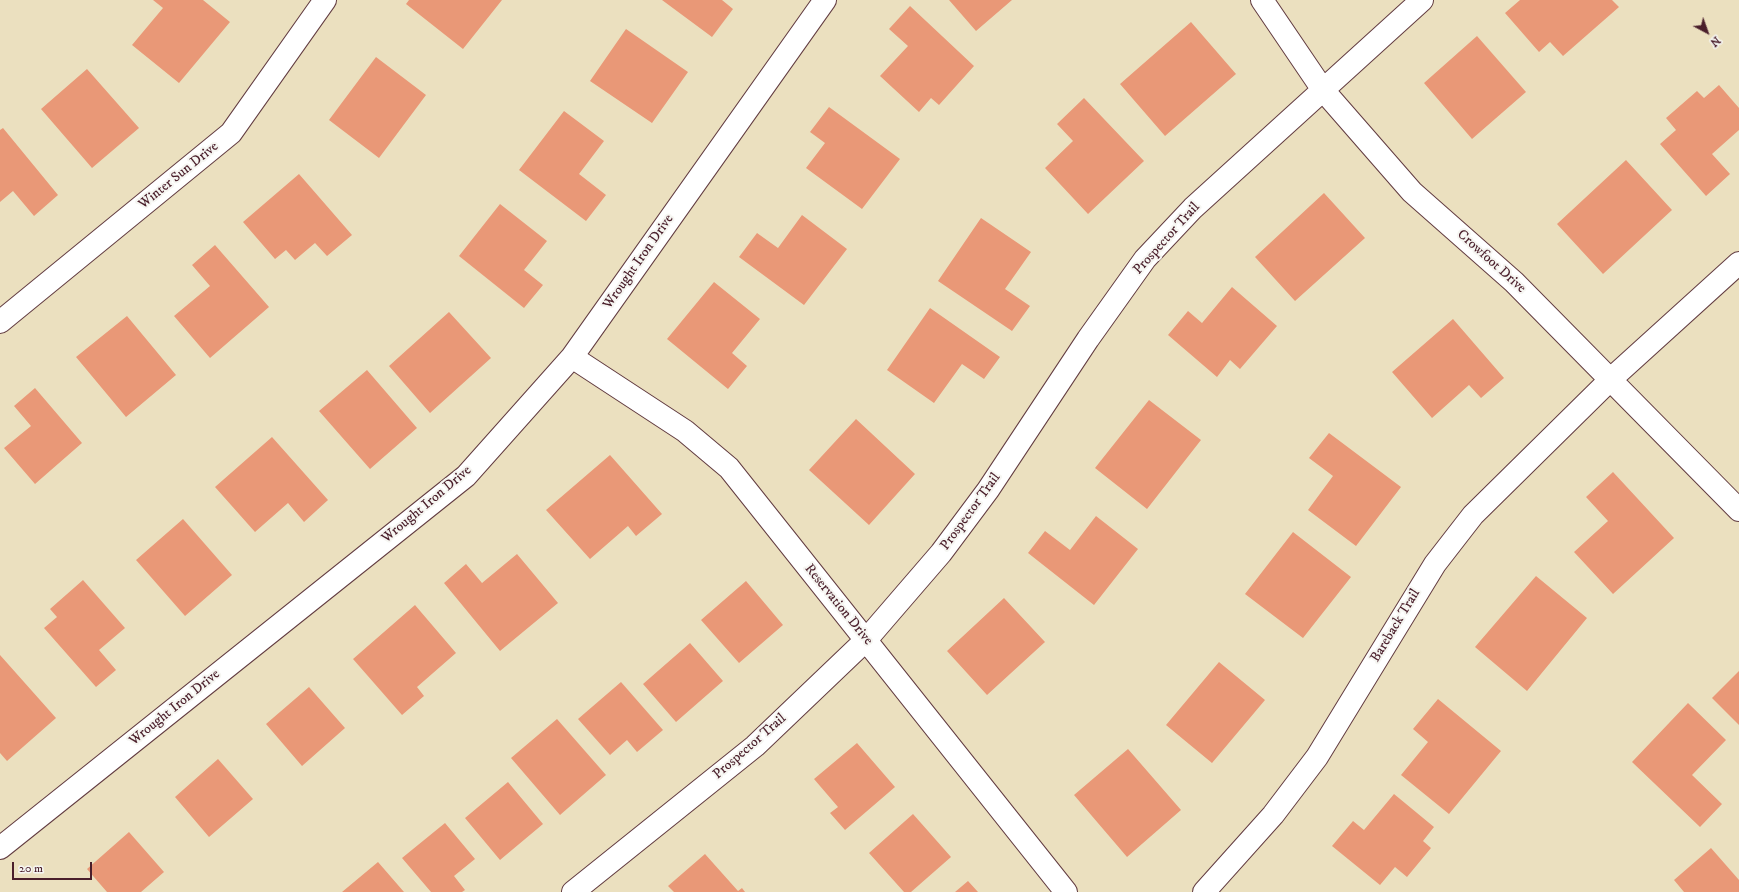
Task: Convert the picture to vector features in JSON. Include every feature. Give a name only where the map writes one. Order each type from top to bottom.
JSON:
[{"type":"street","name":"Winter Sun Drive","points":[[0,322],[231,133],[325,0]]},
{"type":"street","name":"Wrought Iron Drive","points":[[0,848],[466,476],[572,357],[825,0]]},
{"type":"street","name":"Crowfoot Drive","points":[[1262,0],[1323,90],[1412,192],[1514,282],[1739,510]]},
{"type":"street","name":"Prospector Trail","points":[[587,888],[755,746],[866,640],[940,553],[988,490],[1088,339],[1145,259],[1193,208],[1422,0]]},
{"type":"street","name":"Bareback Trail","points":[[1204,892],[1273,815],[1317,757],[1435,564],[1473,515],[1610,379],[1739,263]]},
{"type":"street","name":"Reservation Drive","points":[[572,357],[685,431],[729,468],[1066,892]]},
{"type":"building","points":[[153,0],[203,0],[230,22],[179,83],[132,45],[163,8]]},
{"type":"building","points":[[409,0],[502,0],[463,49],[406,4]]},
{"type":"building","points":[[662,0],[722,0],[733,9],[712,37]]},
{"type":"building","points":[[949,0],[1012,0],[976,31]]},
{"type":"building","points":[[1520,0],[1612,0],[1619,7],[1563,56],[1550,42],[1539,52],[1505,13]]},
{"type":"building","points":[[910,6],[974,66],[939,105],[931,98],[919,112],[880,76],[908,46],[889,29]]},
{"type":"building","points":[[1191,22],[1236,74],[1165,136],[1120,84]]},
{"type":"building","points":[[626,29],[688,72],[652,123],[590,81]]},
{"type":"building","points":[[1477,36],[1526,92],[1472,139],[1424,83]]},
{"type":"building","points":[[376,57],[426,95],[379,158],[329,120]]},
{"type":"building","points":[[87,69],[139,128],[92,168],[41,109]]},
{"type":"building","points":[[1719,85],[1739,108],[1739,130],[1712,154],[1730,174],[1706,196],[1660,144],[1676,130],[1666,118],[1697,91],[1704,98]]},
{"type":"building","points":[[1084,98],[1144,161],[1088,214],[1045,168],[1073,141],[1057,124]]},
{"type":"building","points":[[829,107],[900,159],[862,209],[806,168],[825,143],[810,132]]},
{"type":"building","points":[[564,111],[604,141],[579,174],[606,195],[586,221],[519,170]]},
{"type":"building","points":[[3,128],[58,195],[34,216],[13,191],[0,202],[0,130]]},
{"type":"building","points":[[1626,160],[1672,210],[1603,274],[1557,224]]},
{"type":"building","points":[[299,174],[352,235],[327,256],[315,243],[295,260],[286,250],[275,259],[243,222]]},
{"type":"building","points":[[1324,193],[1365,238],[1295,301],[1255,257]]},
{"type":"building","points":[[500,204],[547,241],[524,270],[543,285],[524,308],[459,256]]},
{"type":"building","points":[[802,215],[847,249],[804,305],[739,257],[757,233],[778,248]]},
{"type":"building","points":[[981,218],[1031,252],[1005,289],[1030,306],[1012,331],[938,281]]},
{"type":"building","points":[[215,245],[269,307],[210,358],[174,316],[210,286],[192,265]]},
{"type":"building","points":[[714,282],[760,319],[732,353],[747,366],[728,389],[667,339]]},
{"type":"building","points":[[1232,287],[1277,326],[1240,369],[1230,360],[1217,377],[1168,335],[1188,311],[1202,323]]},
{"type":"building","points":[[930,308],[1000,357],[984,379],[962,364],[934,403],[887,370]]},
{"type":"building","points":[[449,312],[491,358],[430,413],[389,366]]},
{"type":"building","points":[[127,316],[176,375],[126,417],[76,357]]},
{"type":"building","points":[[1453,319],[1504,378],[1481,398],[1469,385],[1432,418],[1392,372]]},
{"type":"building","points":[[367,370],[417,428],[370,469],[319,411]]},
{"type":"building","points":[[35,388],[82,443],[35,484],[4,448],[31,426],[14,406]]},
{"type":"building","points":[[1149,400],[1201,440],[1147,509],[1095,468]]},
{"type":"building","points":[[856,419],[915,474],[869,525],[809,470]]},
{"type":"building","points":[[1329,433],[1401,487],[1356,546],[1308,510],[1333,476],[1309,458]]},
{"type":"building","points":[[272,437],[328,500],[304,522],[288,503],[255,532],[215,487]]},
{"type":"building","points":[[610,455],[662,514],[636,536],[628,526],[590,559],[546,510]]},
{"type":"building","points":[[1613,472],[1674,538],[1613,594],[1574,552],[1608,521],[1586,497]]},
{"type":"building","points":[[1096,516],[1138,549],[1094,605],[1028,553],[1045,531],[1070,550]]},
{"type":"building","points":[[183,519],[232,575],[185,616],[136,560]]},
{"type":"building","points":[[1293,532],[1351,577],[1303,638],[1245,594]]},
{"type":"building","points":[[517,554],[558,603],[500,651],[444,583],[466,564],[482,583]]},
{"type":"building","points":[[1536,576],[1587,618],[1527,691],[1475,647]]},
{"type":"building","points":[[83,580],[125,628],[99,650],[116,670],[96,687],[44,628],[57,617],[50,609]]},
{"type":"building","points":[[746,581],[783,625],[739,663],[701,620]]},
{"type":"building","points":[[1004,598],[1045,642],[987,695],[947,651]]},
{"type":"building","points":[[415,605],[456,653],[417,687],[424,696],[402,715],[353,659]]},
{"type":"building","points":[[690,643],[723,681],[676,722],[643,684]]},
{"type":"building","points":[[0,655],[56,718],[7,761],[0,753]]},
{"type":"building","points":[[1219,662],[1265,700],[1212,763],[1166,725]]},
{"type":"building","points":[[1739,671],[1739,725],[1712,698]]},
{"type":"building","points":[[621,682],[663,730],[637,752],[627,740],[610,755],[578,719]]},
{"type":"building","points":[[309,687],[345,728],[302,766],[266,724]]},
{"type":"building","points":[[1438,699],[1501,751],[1449,814],[1401,775],[1428,742],[1413,729]]},
{"type":"building","points":[[1688,703],[1726,740],[1692,775],[1722,804],[1700,827],[1632,762]]},
{"type":"building","points":[[557,719],[606,775],[560,815],[511,758]]},
{"type":"building","points":[[857,743],[895,787],[845,830],[830,813],[838,807],[814,779]]},
{"type":"building","points":[[1128,749],[1181,810],[1127,857],[1074,795]]},
{"type":"building","points":[[218,759],[253,799],[209,837],[175,797]]},
{"type":"building","points":[[508,782],[543,824],[500,860],[465,818]]},
{"type":"building","points":[[1394,794],[1434,827],[1423,841],[1431,848],[1407,877],[1395,867],[1380,885],[1332,846],[1353,821],[1364,830]]},
{"type":"building","points":[[913,814],[951,857],[911,892],[904,892],[869,853]]},
{"type":"building","points":[[445,823],[475,859],[454,876],[465,890],[462,892],[431,892],[402,858]]},
{"type":"building","points":[[129,832],[164,872],[141,892],[107,892],[87,869]]},
{"type":"building","points":[[1711,848],[1739,880],[1739,892],[1684,892],[1674,880]]},
{"type":"building","points":[[705,854],[738,891],[742,888],[745,892],[674,892],[668,886]]},
{"type":"building","points":[[378,862],[404,892],[342,892]]},
{"type":"building","points":[[968,881],[978,892],[955,892]]}]
